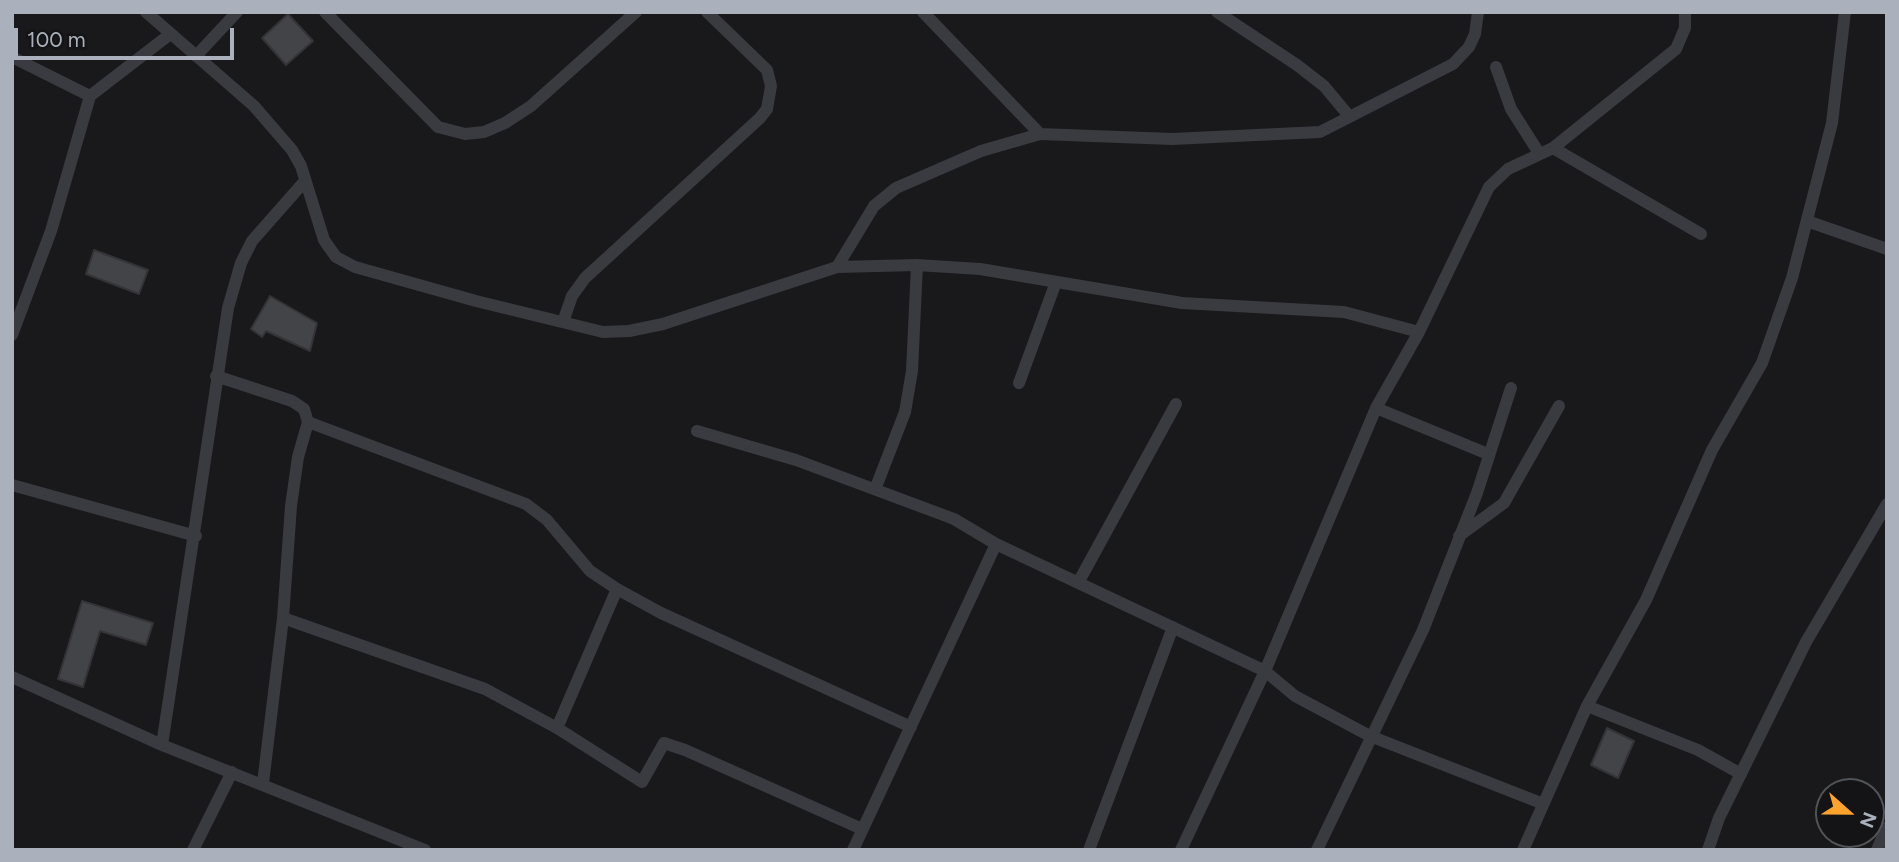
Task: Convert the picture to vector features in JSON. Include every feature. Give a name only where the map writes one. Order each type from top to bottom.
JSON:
[{"type":"street","points":[[146,12],[169,35],[254,106],[292,150],[301,166],[324,240],[336,257],[382,274],[563,322],[603,332],[629,331],[663,324],[837,267],[917,265],[980,269],[1182,303],[1344,312],[1419,332]]},
{"type":"street","points":[[196,56],[237,12]]},
{"type":"street","points":[[325,12],[439,127],[465,134],[484,132],[505,124],[531,106],[636,12]]},
{"type":"street","points":[[563,322],[572,296],[585,278],[767,109],[771,86],[767,70],[707,12]]},
{"type":"street","points":[[1217,12],[1233,17],[1324,86],[1349,116]]},
{"type":"street","points":[[837,267],[874,206],[896,188],[981,151],[1041,134],[1172,139],[1320,132],[1453,64],[1469,47],[1475,34],[1478,12]]},
{"type":"street","points":[[1181,850],[1265,671],[1376,408],[1419,332],[1489,187],[1508,169],[1553,148],[1675,49],[1685,29],[1685,12]]},
{"type":"street","points":[[1523,850],[1587,706],[1646,600],[1712,450],[1762,363],[1792,278],[1832,123],[1845,12]]},
{"type":"street","points":[[931,15],[1041,134]]},
{"type":"street","points":[[12,335],[51,231],[90,96],[169,35]]},
{"type":"street","points":[[12,57],[90,96]]},
{"type":"street","points":[[1496,67],[1511,109],[1539,153]]},
{"type":"street","points":[[1553,148],[1700,234]]},
{"type":"street","points":[[162,745],[196,536],[216,376],[228,308],[241,263],[252,240],[304,181]]},
{"type":"street","points":[[1807,221],[1887,249]]},
{"type":"street","points":[[876,487],[905,412],[912,372],[917,265]]},
{"type":"street","points":[[1019,383],[1056,282]]},
{"type":"street","points":[[216,376],[292,401],[304,409],[308,422],[298,457],[290,506],[283,618],[263,783]]},
{"type":"street","points":[[1317,850],[1423,630],[1477,493],[1511,388]]},
{"type":"street","points":[[1078,583],[1177,404]]},
{"type":"street","points":[[1458,537],[1504,503],[1559,406]]},
{"type":"street","points":[[1376,408],[1488,454]]},
{"type":"street","points":[[308,422],[437,473],[526,504],[547,520],[590,571],[617,589],[661,614],[911,727]]},
{"type":"street","points":[[697,431],[876,487],[954,519],[996,544],[1265,671],[1295,696],[1370,736],[1542,803]]},
{"type":"street","points":[[12,485],[196,536]]},
{"type":"street","points":[[1708,850],[1719,818],[1806,642],[1887,504]]},
{"type":"street","points":[[853,850],[996,544]]},
{"type":"street","points":[[557,728],[617,589]]},
{"type":"street","points":[[283,618],[485,689],[557,728],[642,782],[664,743],[862,829]]},
{"type":"street","points":[[1089,850],[1173,627]]},
{"type":"street","points":[[12,677],[162,745],[263,783],[425,850]]},
{"type":"street","points":[[1587,706],[1698,750],[1741,774]]},
{"type":"street","points":[[193,850],[232,772]]},
{"type":"street","points":[[1877,850],[1887,827]]},
{"type":"building","points":[[288,14],[313,41],[286,65],[262,38]]},
{"type":"building","points":[[94,250],[148,270],[139,294],[86,274]]},
{"type":"building","points":[[270,296],[317,323],[310,351],[266,331],[262,337],[251,329]]},
{"type":"building","points":[[82,601],[153,623],[146,645],[100,631],[83,687],[58,679]]},
{"type":"building","points":[[1607,728],[1634,741],[1618,778],[1591,765]]}]
